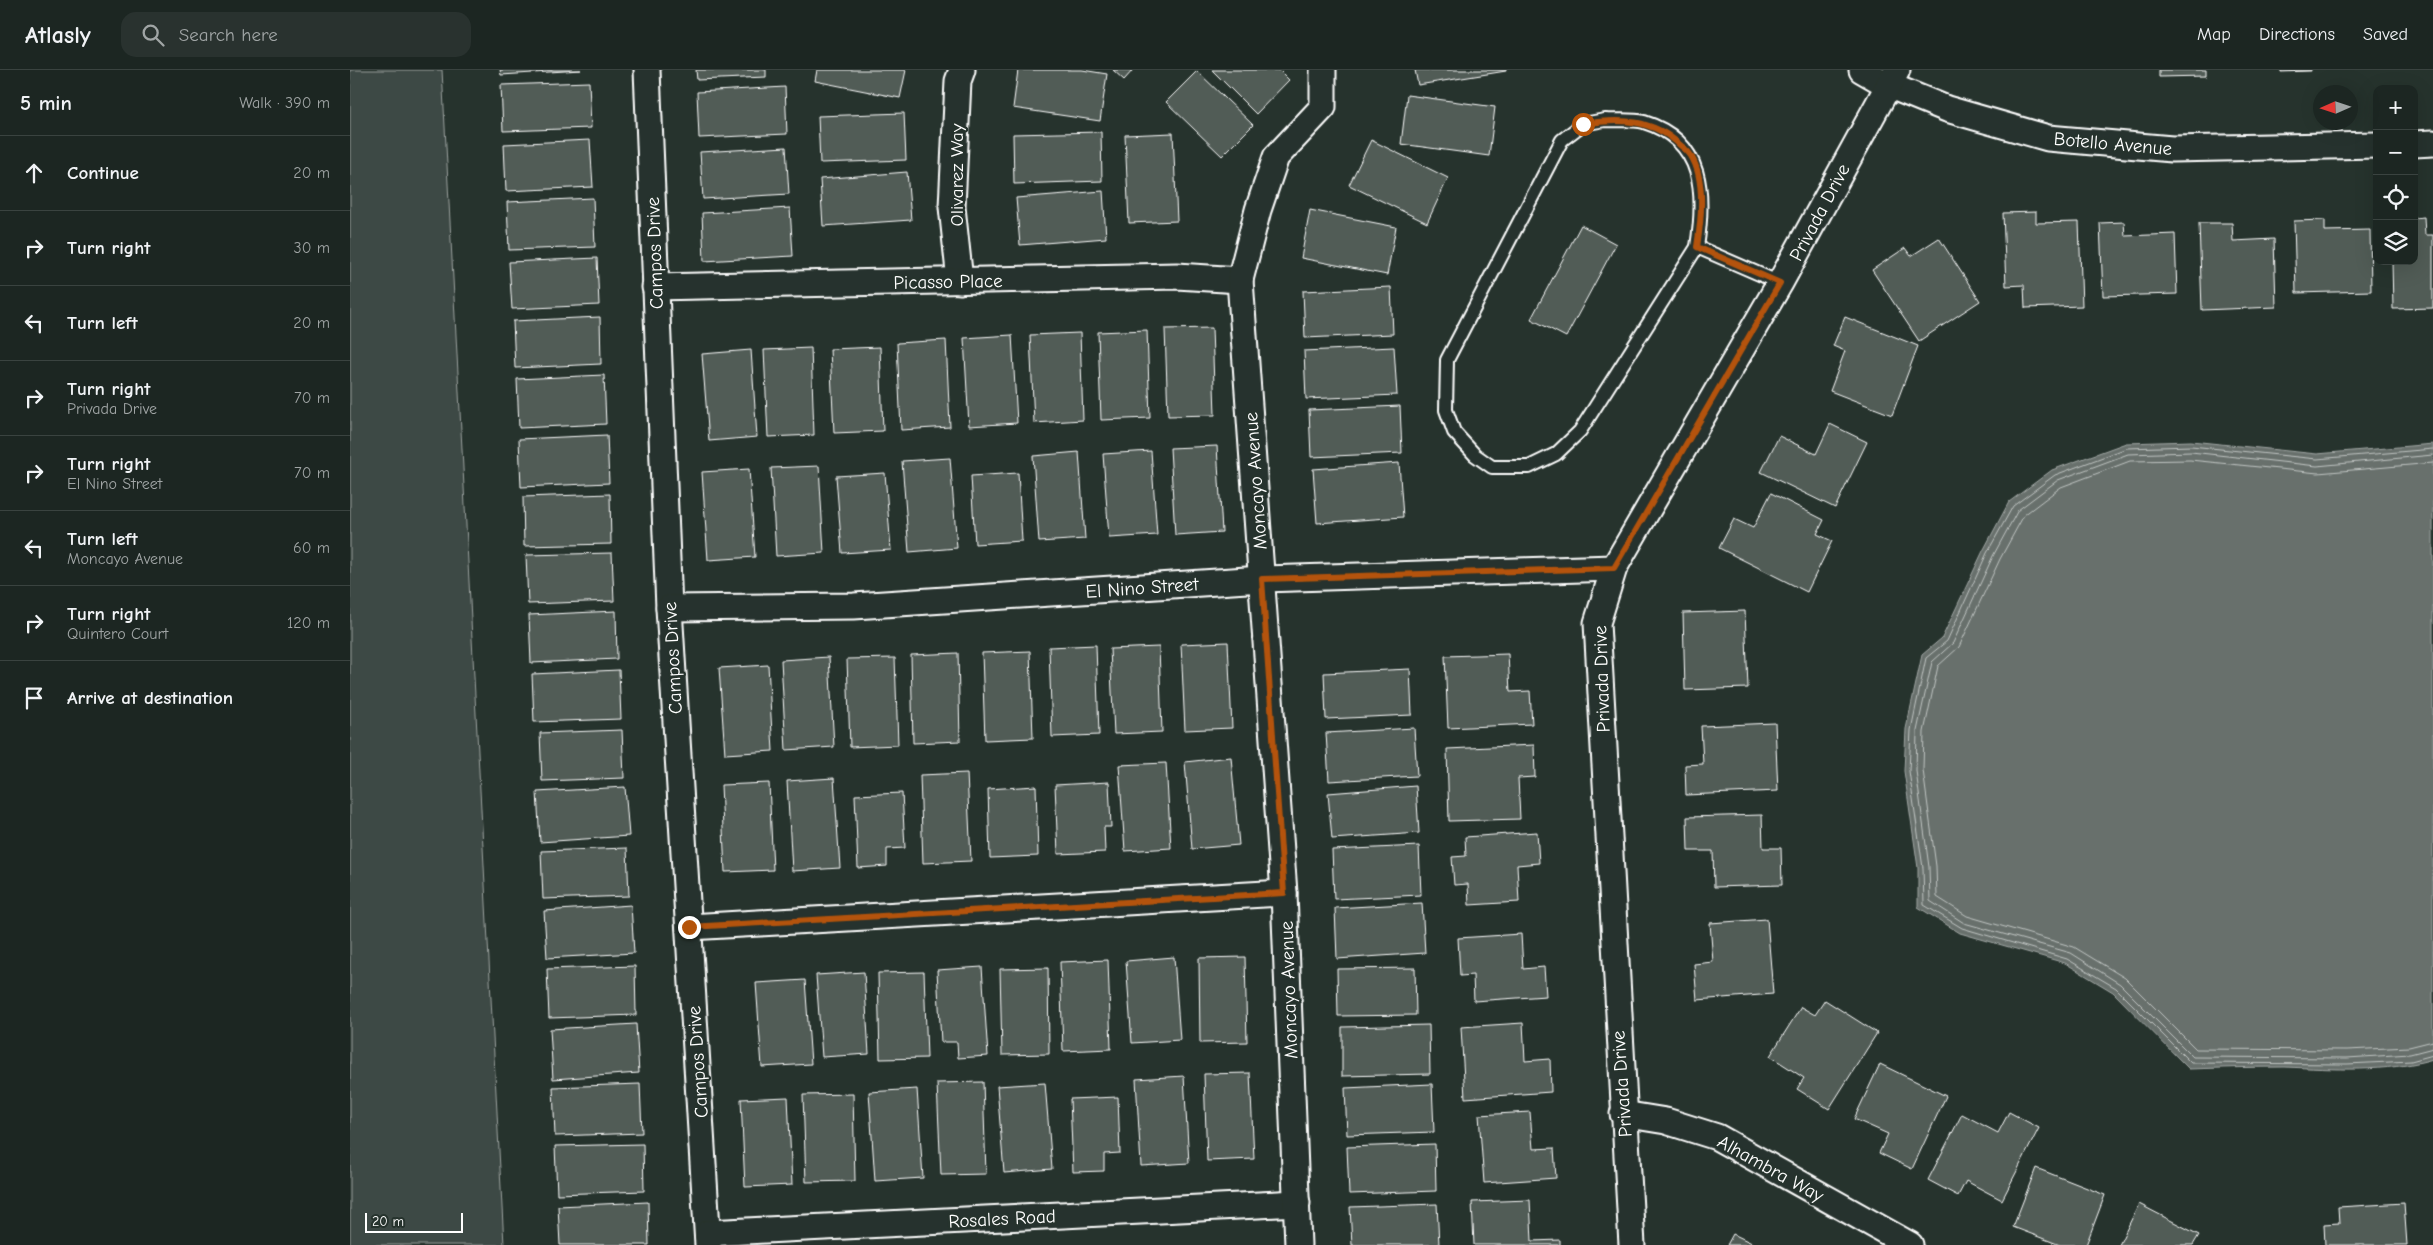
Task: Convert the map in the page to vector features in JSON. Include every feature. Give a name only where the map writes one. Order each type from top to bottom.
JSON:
[{"type":"street","name":"Campos Drive","points":[[646,70],[669,608],[708,1239]]},
{"type":"street","name":"Olivarez Way","points":[[960,281],[952,207],[958,81],[962,70]]},
{"type":"street","name":"Moncayo Avenue","points":[[1298,1245],[1284,893],[1240,280],[1258,210],[1276,157],[1322,107],[1323,70]]},
{"type":"street","name":"Botello Avenue","points":[[1862,70],[1892,77],[1947,109],[2048,138],[2172,150],[2373,145]]},
{"type":"street","name":"Privada Drive","points":[[1632,1245],[1623,1114],[1597,623],[1614,568],[1780,283],[1892,77]]},
{"type":"street","points":[[2418,144],[2433,143]]},
{"type":"street","name":"Picasso Place","points":[[655,287],[1177,276],[1240,280]]},
{"type":"street","name":"El Nino Street","points":[[669,608],[854,606],[1262,579],[1614,568]]},
{"type":"street","points":[[689,927],[1284,893]]},
{"type":"street","name":"Alhambra Way","points":[[1623,1114],[1666,1121],[1717,1137],[1910,1245]]},
{"type":"street","name":"Rosales Road","points":[[708,1239],[1296,1202]]},
{"type":"lane","points":[[1605,120],[1643,122],[1668,134],[1691,156],[1700,184],[1701,220],[1697,247],[1580,431],[1556,454],[1529,467],[1492,467],[1475,455],[1454,432],[1446,410],[1447,360],[1562,140],[1583,124],[1605,120]]},
{"type":"lane","points":[[1697,247],[1780,283]]},
{"type":"shaded area","points":[[350,70],[442,70],[504,1245],[350,1245]]},
{"type":"water","points":[[2191,441],[2317,454],[2433,444],[2433,1059],[2397,1066],[2359,1069],[2249,1067],[2189,1069],[2113,992],[2065,963],[1960,933],[1918,907],[1918,868],[1904,771],[1906,729],[1922,655],[1942,638],[1983,551],[2009,502],[2052,470],[2126,443]]},
{"type":"building","points":[[500,70],[581,70],[501,75]]},
{"type":"building","points":[[696,70],[766,70],[766,77],[697,80]]},
{"type":"building","points":[[817,70],[906,70],[900,98],[815,81]]},
{"type":"building","points":[[1018,70],[1082,70],[1107,74],[1100,121],[1013,108]]},
{"type":"building","points":[[1113,70],[1133,70],[1124,80]]},
{"type":"building","points":[[1212,70],[1279,70],[1289,80],[1256,114]]},
{"type":"building","points":[[1415,70],[1506,70],[1506,71],[1418,85]]},
{"type":"building","points":[[2159,70],[2206,70],[2206,76],[2159,77]]},
{"type":"building","points":[[2281,70],[2311,70],[2311,71],[2281,72]]},
{"type":"building","points":[[1197,71],[1253,125],[1222,156],[1166,102]]},
{"type":"building","points":[[589,82],[591,128],[503,131],[501,85]]},
{"type":"building","points":[[785,87],[787,134],[699,138],[697,92]]},
{"type":"building","points":[[1407,95],[1495,107],[1489,156],[1401,144]]},
{"type":"building","points":[[904,113],[906,160],[820,163],[818,116]]},
{"type":"building","points":[[1101,132],[1102,181],[1014,184],[1013,134]]},
{"type":"building","points":[[1173,133],[1177,221],[1129,223],[1125,135]]},
{"type":"building","points":[[590,140],[593,187],[506,191],[504,144]]},
{"type":"building","points":[[1371,140],[1448,178],[1427,223],[1349,185]]},
{"type":"building","points":[[786,147],[789,194],[703,199],[700,152]]},
{"type":"building","points":[[907,172],[911,220],[823,226],[820,179]]},
{"type":"building","points":[[1103,191],[1106,238],[1020,245],[1016,198]]},
{"type":"building","points":[[593,198],[595,247],[509,250],[507,202]]},
{"type":"building","points":[[790,208],[793,256],[704,261],[702,213]]},
{"type":"building","points":[[1310,210],[1396,227],[1387,275],[1301,258]]},
{"type":"building","points":[[2036,212],[2036,223],[2079,222],[2082,306],[2025,308],[2024,285],[2006,286],[2003,213]]},
{"type":"building","points":[[2424,217],[2425,235],[2433,235],[2433,308],[2393,309],[2392,265],[2418,265],[2418,218]]},
{"type":"building","points":[[2325,220],[2325,231],[2370,230],[2371,291],[2296,293],[2294,221]]},
{"type":"building","points":[[2124,222],[2125,236],[2175,234],[2177,294],[2103,296],[2100,223]]},
{"type":"building","points":[[2199,223],[2232,223],[2233,241],[2274,239],[2276,307],[2202,310]]},
{"type":"building","points":[[1581,225],[1616,244],[1566,337],[1531,319]]},
{"type":"building","points":[[1939,238],[1980,301],[1919,341],[1872,270],[1905,248],[1911,256]]},
{"type":"building","points":[[597,258],[599,305],[512,309],[509,262]]},
{"type":"building","points":[[1391,287],[1393,334],[1305,338],[1303,291]]},
{"type":"building","points":[[600,317],[601,364],[515,368],[513,321]]},
{"type":"building","points":[[1845,317],[1918,346],[1892,415],[1830,391],[1845,351],[1833,346]]},
{"type":"building","points":[[1212,328],[1215,415],[1168,416],[1165,329]]},
{"type":"building","points":[[1147,330],[1150,418],[1101,420],[1098,332]]},
{"type":"building","points":[[1080,333],[1083,420],[1034,423],[1030,335]]},
{"type":"building","points":[[1012,335],[1017,423],[969,426],[964,338]]},
{"type":"building","points":[[946,340],[950,427],[901,430],[897,343]]},
{"type":"building","points":[[880,347],[883,431],[834,433],[830,349]]},
{"type":"building","points":[[1394,347],[1397,395],[1306,399],[1304,351]]},
{"type":"building","points":[[811,348],[814,435],[768,437],[764,350]]},
{"type":"building","points":[[751,350],[757,437],[709,441],[702,354]]},
{"type":"building","points":[[604,375],[606,424],[519,428],[517,379]]},
{"type":"building","points":[[1400,406],[1402,453],[1311,457],[1309,410]]},
{"type":"building","points":[[1830,424],[1867,442],[1835,508],[1761,472],[1779,436],[1816,454]]},
{"type":"building","points":[[607,435],[609,483],[521,487],[519,439]]},
{"type":"building","points":[[1217,446],[1222,532],[1175,535],[1170,448]]},
{"type":"building","points":[[1151,451],[1157,535],[1109,538],[1103,454]]},
{"type":"building","points":[[1079,452],[1085,539],[1039,542],[1033,456]]},
{"type":"building","points":[[950,458],[957,548],[909,552],[902,461]]},
{"type":"building","points":[[1399,463],[1403,517],[1317,523],[1313,469]]},
{"type":"building","points":[[819,466],[824,553],[776,556],[771,468]]},
{"type":"building","points":[[749,469],[755,557],[708,560],[702,472]]},
{"type":"building","points":[[885,473],[891,550],[842,553],[836,476]]},
{"type":"building","points":[[1018,473],[1022,541],[975,544],[971,476]]},
{"type":"building","points":[[1771,493],[1824,520],[1817,534],[1832,541],[1807,592],[1719,548],[1734,519],[1753,528]]},
{"type":"building","points":[[610,494],[611,544],[524,546],[523,497]]},
{"type":"building","points":[[612,553],[614,601],[528,604],[526,555]]},
{"type":"building","points":[[616,611],[617,659],[531,663],[529,615]]},
{"type":"building","points":[[1745,611],[1748,688],[1685,690],[1683,613]]},
{"type":"building","points":[[1228,642],[1232,728],[1185,730],[1181,644]]},
{"type":"building","points":[[1096,645],[1099,735],[1052,737],[1049,647]]},
{"type":"building","points":[[1159,647],[1162,732],[1114,734],[1110,649]]},
{"type":"building","points":[[1030,651],[1033,738],[985,740],[982,653]]},
{"type":"building","points":[[958,653],[960,741],[913,743],[911,655]]},
{"type":"building","points":[[1508,654],[1510,692],[1530,691],[1532,724],[1448,728],[1445,656]]},
{"type":"building","points":[[829,657],[834,747],[786,750],[781,660]]},
{"type":"building","points":[[895,658],[898,745],[850,747],[847,659]]},
{"type":"building","points":[[768,665],[773,751],[725,754],[719,668]]},
{"type":"building","points":[[1410,669],[1412,715],[1326,719],[1324,673]]},
{"type":"building","points":[[619,670],[621,719],[534,722],[532,674]]},
{"type":"building","points":[[1775,723],[1778,791],[1686,795],[1685,765],[1703,764],[1701,726]]},
{"type":"building","points":[[1414,728],[1417,776],[1329,781],[1326,733]]},
{"type":"building","points":[[622,730],[624,778],[542,781],[540,733]]},
{"type":"building","points":[[1534,745],[1535,777],[1518,778],[1520,819],[1449,821],[1447,749]]},
{"type":"building","points":[[1231,757],[1239,845],[1192,849],[1185,762]]},
{"type":"building","points":[[1166,763],[1171,848],[1125,851],[1119,765]]},
{"type":"building","points":[[967,773],[971,861],[923,863],[920,775]]},
{"type":"building","points":[[834,778],[840,868],[792,871],[787,781]]},
{"type":"building","points":[[1109,782],[1111,827],[1104,827],[1105,852],[1058,854],[1055,785]]},
{"type":"building","points":[[769,783],[773,870],[725,872],[721,785]]},
{"type":"building","points":[[1036,786],[1038,856],[990,858],[988,789]]},
{"type":"building","points":[[1416,786],[1419,833],[1332,839],[1328,793]]},
{"type":"building","points":[[625,787],[629,836],[540,842],[537,792]]},
{"type":"building","points":[[902,793],[905,848],[887,849],[887,866],[858,868],[855,795]]},
{"type":"building","points":[[1762,815],[1763,848],[1781,848],[1782,885],[1714,887],[1713,851],[1688,851],[1687,817]]},
{"type":"building","points":[[1537,832],[1539,863],[1517,865],[1519,902],[1469,905],[1468,884],[1454,885],[1452,857],[1466,856],[1465,837]]},
{"type":"building","points":[[1419,846],[1421,895],[1334,899],[1332,850]]},
{"type":"building","points":[[627,848],[629,896],[543,899],[541,851]]},
{"type":"building","points":[[1422,903],[1425,953],[1337,959],[1335,908]]},
{"type":"building","points":[[631,905],[634,953],[547,958],[544,911]]},
{"type":"building","points":[[1767,919],[1773,994],[1697,1000],[1694,964],[1713,962],[1710,923]]},
{"type":"building","points":[[1521,934],[1523,969],[1544,967],[1546,996],[1474,1001],[1473,975],[1460,976],[1458,938]]},
{"type":"building","points":[[1174,957],[1180,1040],[1132,1043],[1126,961]]},
{"type":"building","points":[[1245,957],[1247,1042],[1200,1043],[1199,958]]},
{"type":"building","points":[[1108,960],[1111,1049],[1063,1051],[1060,962]]},
{"type":"building","points":[[635,966],[636,1015],[549,1018],[547,969]]},
{"type":"building","points":[[982,967],[988,1056],[958,1058],[957,1042],[941,1042],[937,970]]},
{"type":"building","points":[[1048,968],[1049,1054],[1002,1055],[1000,969]]},
{"type":"building","points":[[1415,968],[1416,1015],[1338,1016],[1337,969]]},
{"type":"building","points":[[864,972],[869,1054],[822,1057],[816,975]]},
{"type":"building","points":[[924,972],[927,1058],[880,1059],[878,973]]},
{"type":"building","points":[[805,980],[811,1064],[762,1067],[756,983]]},
{"type":"building","points":[[1825,1000],[1877,1033],[1829,1109],[1797,1089],[1804,1078],[1770,1056],[1801,1007],[1815,1015]]},
{"type":"building","points":[[1523,1023],[1525,1061],[1550,1059],[1551,1092],[1465,1098],[1461,1027]]},
{"type":"building","points":[[636,1024],[639,1073],[553,1079],[550,1029]]},
{"type":"building","points":[[1429,1025],[1430,1074],[1342,1076],[1342,1027]]},
{"type":"building","points":[[1880,1064],[1946,1096],[1912,1169],[1879,1153],[1888,1134],[1854,1119]]},
{"type":"building","points":[[1250,1073],[1254,1159],[1207,1161],[1204,1074]]},
{"type":"building","points":[[1184,1076],[1189,1163],[1141,1166],[1136,1079]]},
{"type":"building","points":[[983,1082],[986,1174],[941,1175],[937,1083]]},
{"type":"building","points":[[1045,1083],[1052,1169],[1004,1173],[997,1086]]},
{"type":"building","points":[[640,1084],[642,1133],[555,1136],[553,1087]]},
{"type":"building","points":[[1432,1084],[1434,1132],[1347,1135],[1345,1088]]},
{"type":"building","points":[[917,1089],[923,1178],[875,1181],[869,1092]]},
{"type":"building","points":[[853,1094],[855,1181],[806,1182],[803,1095]]},
{"type":"building","points":[[788,1097],[792,1185],[745,1187],[741,1099]]},
{"type":"building","points":[[1118,1097],[1120,1153],[1104,1154],[1104,1171],[1073,1172],[1070,1099]]},
{"type":"building","points":[[1530,1112],[1533,1149],[1554,1148],[1556,1178],[1484,1183],[1479,1115]]},
{"type":"building","points":[[2009,1112],[2039,1128],[2002,1200],[1966,1181],[1958,1196],[1928,1180],[1962,1114],[1998,1133]]},
{"type":"building","points":[[643,1144],[644,1191],[557,1194],[555,1146]]},
{"type":"building","points":[[1435,1144],[1436,1191],[1349,1194],[1347,1147]]},
{"type":"building","points":[[2036,1168],[2105,1195],[2086,1245],[2060,1245],[2013,1227]]},
{"type":"building","points":[[1530,1200],[1532,1241],[1560,1240],[1560,1245],[1474,1245],[1472,1202]]},
{"type":"building","points":[[648,1202],[649,1245],[560,1245],[558,1206]]},
{"type":"building","points":[[2404,1203],[2407,1245],[2325,1245],[2324,1224],[2339,1223],[2338,1207]]},
{"type":"building","points":[[1437,1204],[1439,1245],[1352,1245],[1350,1207]]},
{"type":"building","points":[[2139,1204],[2199,1235],[2193,1245],[2119,1245]]},
{"type":"building","points":[[1733,1234],[1756,1245],[1727,1245]]},
{"type":"route","points":[[689,927],[1284,893],[1262,579],[1614,568],[1780,283],[1697,247],[1701,220],[1700,184],[1691,156],[1668,134],[1643,122],[1605,120],[1583,124]]}]
